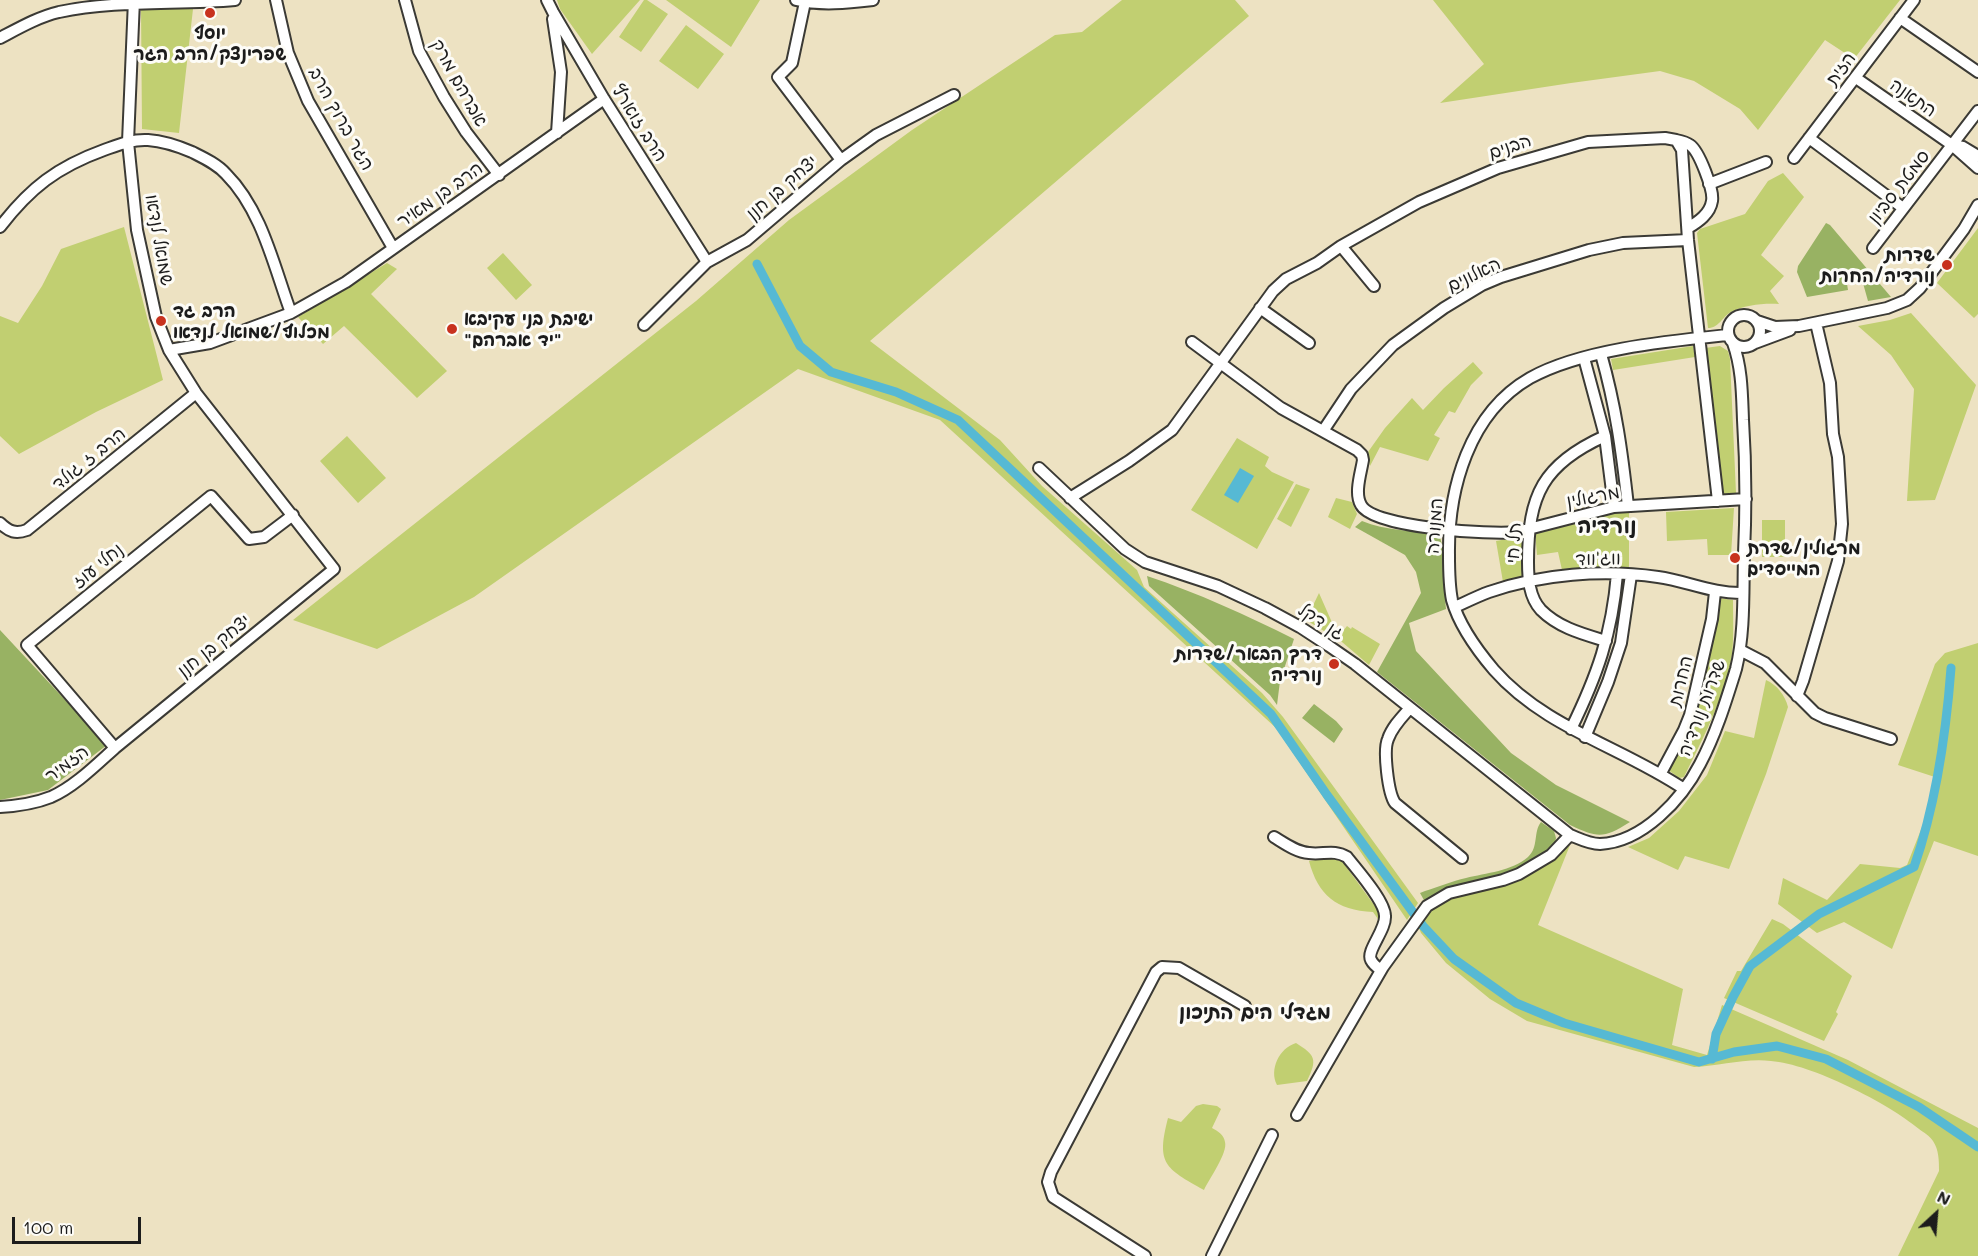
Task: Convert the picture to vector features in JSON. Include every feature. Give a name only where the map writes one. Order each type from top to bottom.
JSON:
[{"type":"street","points":[[0,38],[26,24],[58,12],[80,8],[134,2],[235,0]]},
{"type":"street","name":"הגר ברוך הרב","points":[[276,0],[288,53],[308,101],[393,248]]},
{"type":"street","name":"אברהם מרק","points":[[405,0],[419,51],[434,79],[466,132],[499,175]]},
{"type":"street","name":"הרב זוארץ","points":[[547,0],[604,99],[707,262]]},
{"type":"street","points":[[841,160],[778,77],[792,63],[801,1],[837,4],[873,0]]},
{"type":"street","name":"הזית","points":[[1794,158],[1914,0]]},
{"type":"street","name":"שמואל לנדאו","points":[[134,2],[128,142],[137,230],[156,317],[170,350],[196,393],[334,569]]},
{"type":"street","points":[[553,12],[561,72],[557,133]]},
{"type":"street","points":[[1900,18],[1978,72]]},
{"type":"street","name":"התאנה","points":[[1856,78],[1952,145],[1978,168]]},
{"type":"street","name":"יצחק בן חנן","points":[[644,325],[707,262],[747,240],[841,160],[876,135],[954,95]]},
{"type":"street","name":"הרב בן מאיר","points":[[170,350],[210,343],[291,313],[346,282],[604,99]]},
{"type":"street","name":"סמטת סביון","points":[[1873,248],[1978,111]]},
{"type":"street","name":"הבנים","points":[[1070,498],[1129,461],[1172,430],[1279,284],[1317,263],[1341,246],[1441,192],[1526,158],[1588,142],[1665,138],[1676,140]]},
{"type":"street","points":[[1809,138],[1904,208]]},
{"type":"street","points":[[0,227],[18,204],[44,181],[72,162],[128,142],[147,140],[162,142],[207,159],[226,173],[245,198],[260,225],[291,313]]},
{"type":"street","points":[[1676,140],[1692,146],[1699,156],[1713,201],[1688,234]]},
{"type":"street","points":[[1676,140],[1682,150],[1688,234],[1718,501]]},
{"type":"street","name":"התאנה","points":[[1952,145],[1963,147],[1978,156]]},
{"type":"street","points":[[1709,184],[1766,162]]},
{"type":"street","points":[[1799,326],[1753,345],[1741,347],[1730,339],[1729,325],[1736,317],[1746,315],[1775,327],[1799,326],[1887,308],[1907,300],[1920,288],[1964,229],[1978,205]]},
{"type":"street","points":[[1964,229],[1978,215]]},
{"type":"street","name":"האלונים","points":[[1323,431],[1351,389],[1393,345],[1444,308],[1482,285],[1589,250],[1688,234]]},
{"type":"street","points":[[1341,246],[1374,286]]},
{"type":"street","points":[[1260,308],[1309,343]]},
{"type":"street","points":[[1753,345],[1760,334],[1757,321]]},
{"type":"street","points":[[1797,696],[1838,561],[1842,524],[1830,382],[1816,323]]},
{"type":"street","name":"המנורה","points":[[1684,789],[1661,773],[1571,729],[1517,692],[1494,670],[1476,646],[1454,604],[1449,578],[1449,529],[1452,499],[1462,464],[1476,436],[1496,407],[1529,379],[1548,370],[1600,354],[1699,338],[1730,339]]},
{"type":"street","name":"שדרות נורדיה","points":[[1570,835],[1600,844],[1622,839],[1638,832],[1652,821],[1684,789],[1700,765],[1717,726],[1736,669],[1740,650],[1746,499],[1741,379],[1738,358],[1730,339]]},
{"type":"street","points":[[1192,342],[1281,408],[1342,440],[1362,455],[1358,494],[1362,508],[1368,513],[1388,521],[1449,529]]},
{"type":"street","name":"שדרות נורדיה","points":[[1741,379],[1744,358],[1753,345]]},
{"type":"street","points":[[1600,354],[1611,392],[1621,442],[1628,506]]},
{"type":"street","points":[[1584,358],[1605,436],[1614,507]]},
{"type":"street","name":"הרב ז גולד","points":[[0,523],[14,532],[27,530],[196,393]]},
{"type":"street","name":"תל חי","points":[[1605,436],[1568,456],[1545,479],[1529,528],[1529,581],[1539,608],[1551,618],[1571,630],[1606,641]]},
{"type":"street","name":"גן דקל","points":[[1039,468],[1125,549],[1145,562],[1218,586],[1279,614],[1355,664],[1570,835]]},
{"type":"street","name":"נחלי עוז","points":[[115,748],[27,645],[211,496],[249,539],[264,537],[293,515]]},
{"type":"street","name":"מרגולין","points":[[1449,529],[1497,534],[1517,532],[1614,507],[1746,499]]},
{"type":"street","name":"יצחק בן חנן","points":[[115,748],[334,569]]},
{"type":"street","points":[[1571,729],[1589,693],[1606,641],[1613,610],[1617,574]]},
{"type":"street","name":"ווג'ווד","points":[[1454,604],[1529,581],[1617,574],[1667,579],[1715,592],[1743,593]]},
{"type":"street","points":[[1585,737],[1623,638],[1631,575]]},
{"type":"street","name":"החרות","points":[[1661,773],[1690,715],[1712,619],[1715,592]]},
{"type":"street","points":[[1454,604],[1472,594]]},
{"type":"street","points":[[1740,650],[1765,663],[1815,713],[1891,739]]},
{"type":"street","points":[[1410,708],[1391,731],[1385,745],[1390,794],[1395,803],[1462,858]]},
{"type":"street","name":"הזמיר","points":[[0,807],[51,797],[86,774],[115,748]]},
{"type":"street","points":[[1297,1115],[1382,970],[1427,906],[1449,893],[1519,874],[1551,855],[1570,835]]},
{"type":"street","points":[[1274,837],[1300,851],[1311,854],[1340,853],[1347,857],[1385,911],[1383,931],[1370,955],[1371,961],[1382,970]]},
{"type":"street","points":[[1145,1256],[1053,1197],[1048,1182],[1051,1172],[1156,972],[1162,967],[1179,968],[1245,1006]]},
{"type":"street","points":[[1212,1256],[1272,1135]]},
{"type":"green space","points":[[557,0],[640,0],[592,54],[560,9]]},
{"type":"green space","points":[[644,0],[668,14],[641,52],[619,37]]},
{"type":"green space","points":[[666,0],[760,0],[731,47]]},
{"type":"green space","points":[[1122,0],[1235,0],[1249,16],[870,341],[1000,440],[1042,486],[1137,570],[1144,587],[1262,693],[1283,717],[1418,903],[1407,920],[1276,728],[940,420],[798,369],[474,597],[377,649],[293,620],[696,301],[789,220],[912,130],[1055,35],[1082,32]]},
{"type":"green space","points":[[1433,0],[1900,0],[1854,59],[1825,40],[1758,130],[1740,109],[1694,81],[1660,71],[1440,103],[1484,64]]},
{"type":"green space","points":[[141,8],[193,9],[179,133],[142,129]]},
{"type":"green space","points":[[686,25],[724,54],[698,89],[659,61]]},
{"type":"green space","points":[[1783,173],[1804,197],[1761,255],[1784,276],[1770,291],[1779,304],[1761,304],[1736,310],[1712,328],[1708,328],[1697,233],[1700,229],[1745,214],[1768,181]]},
{"type":"green space","points":[[1826,223],[1891,297],[1868,301],[1859,269],[1845,271],[1848,290],[1807,297],[1797,272],[1798,266]]},
{"type":"green space","points":[[124,227],[163,380],[96,412],[19,454],[0,436],[0,316],[18,323],[42,286],[61,249]]},
{"type":"green space","points":[[1978,228],[1978,314],[1974,318],[1937,283]]},
{"type":"green space","points":[[503,253],[532,285],[516,300],[487,268]]},
{"type":"green space","points":[[387,263],[397,269],[371,294],[447,371],[417,398],[344,326],[323,344],[298,317]]},
{"type":"green space","points":[[1911,313],[1976,385],[1935,500],[1907,501],[1914,389],[1891,355],[1858,326]]},
{"type":"green space","points":[[1693,346],[1695,357],[1613,370],[1611,359]]},
{"type":"green space","points":[[1720,346],[1728,351],[1730,359],[1736,493],[1722,495],[1705,348]]},
{"type":"green space","points":[[1473,362],[1483,373],[1471,385],[1455,413],[1449,411],[1434,435],[1440,438],[1428,461],[1380,447],[1370,466],[1368,452],[1385,428],[1412,398],[1423,410]]},
{"type":"green space","points":[[347,436],[386,478],[358,503],[320,461]]},
{"type":"green space","points":[[1237,438],[1269,457],[1265,466],[1272,472],[1294,482],[1257,549],[1191,510]]},
{"type":"green space","points":[[1296,484],[1310,489],[1291,527],[1277,519]]},
{"type":"green space","points":[[1336,498],[1352,502],[1357,514],[1350,529],[1328,517]]},
{"type":"green space","points":[[1734,508],[1731,555],[1708,555],[1707,539],[1667,541],[1666,512]]},
{"type":"green space","points":[[1613,512],[1629,512],[1629,568],[1562,570],[1558,552],[1537,555],[1535,532]]},
{"type":"green space","points":[[1762,520],[1785,520],[1785,557],[1762,557]]},
{"type":"green space","points":[[1362,521],[1390,529],[1439,535],[1445,562],[1446,609],[1409,623],[1416,651],[1511,753],[1556,785],[1630,822],[1607,834],[1600,835],[1570,825],[1377,672],[1421,593],[1416,572],[1405,555],[1355,527]]},
{"type":"green space","points":[[1519,537],[1525,540],[1524,576],[1521,579],[1503,582],[1496,541]]},
{"type":"green space","points":[[1147,576],[1222,605],[1294,639],[1280,681],[1277,705],[1270,695],[1149,586]]},
{"type":"green space","points":[[1319,593],[1334,627],[1343,631],[1347,626],[1351,629],[1352,627],[1380,644],[1369,665],[1342,642],[1306,620]]},
{"type":"green space","points":[[1718,598],[1733,600],[1732,656],[1724,687],[1708,727],[1684,777],[1679,778],[1667,769],[1689,730]]},
{"type":"green space","points":[[0,630],[107,745],[48,790],[0,800]]},
{"type":"green space","points":[[1978,643],[1978,856],[1934,841],[1892,949],[1844,922],[1817,933],[1778,904],[1783,878],[1827,900],[1860,864],[1900,868],[1907,865],[1941,779],[1898,765],[1935,664],[1945,653]]},
{"type":"green space","points":[[1766,680],[1780,691],[1788,707],[1766,774],[1729,869],[1685,856],[1678,870],[1628,847],[1649,838],[1679,811],[1707,775],[1725,731],[1754,738]]},
{"type":"green space","points":[[1314,704],[1343,729],[1334,743],[1302,718]]},
{"type":"green space","points":[[1541,822],[1554,831],[1556,838],[1554,848],[1528,866],[1425,902],[1420,893],[1522,862],[1534,849],[1537,830]]},
{"type":"green space","points":[[1570,845],[1538,925],[1683,989],[1672,1045],[1707,1055],[1722,1005],[1848,1060],[1978,1128],[1978,1256],[1898,1256],[1939,1171],[1939,1159],[1930,1137],[1888,1108],[1848,1086],[1807,1069],[1788,1064],[1752,1061],[1694,1067],[1527,1021],[1490,999],[1446,963],[1421,933],[1419,928],[1424,918],[1438,903],[1457,896],[1498,888],[1516,881],[1540,868]]},
{"type":"green space","points":[[1330,858],[1342,861],[1380,913],[1378,919],[1373,912],[1360,911],[1339,904],[1323,892],[1309,861]]},
{"type":"green space","points":[[1772,919],[1783,924],[1852,976],[1836,1012],[1838,1014],[1824,1041],[1724,998],[1737,971],[1741,971]]},
{"type":"green space","points":[[1296,1043],[1313,1058],[1313,1067],[1307,1081],[1277,1085],[1274,1073],[1277,1060],[1285,1050]]},
{"type":"green space","points":[[1203,1104],[1217,1106],[1221,1109],[1212,1128],[1222,1135],[1225,1147],[1204,1190],[1172,1170],[1164,1155],[1163,1146],[1168,1118],[1181,1122],[1196,1106]]},
{"type":"water","points":[[1240,468],[1254,476],[1238,503],[1224,495]]},
{"type":"waterway","points":[[757,264],[800,346],[831,372],[896,392],[958,420],[1271,714],[1423,926],[1454,959],[1516,1003],[1564,1023],[1699,1062],[1734,1052],[1777,1046],[1826,1059],[1919,1107],[1978,1147]]},
{"type":"waterway","points":[[1712,1059],[1716,1034],[1750,966],[1819,914],[1914,867],[1922,843],[1939,769],[1951,668]]},
{"type":"place","name":"יוסף שפרינצק/הרב הגר","points":[[210,13]]},
{"type":"place","name":"שדרות נורדיה/החרות","points":[[1947,265]]},
{"type":"place","name":"הרב גד מכלוף/שמואל לנדאו","points":[[161,321]]},
{"type":"place","name":"ישיבת בני עקיבא \"יד אברהם\"","points":[[452,329]]},
{"type":"place","name":"מרגולין/שדרת המייסדים","points":[[1735,558]]},
{"type":"place","name":"דרך הבאר/שדרות נורדיה","points":[[1334,664]]},
{"type":"district","name":"נורדיה","points":[[1607,527]]},
{"type":"district","name":"מגדלי הים התיכון","points":[[1255,1013]]}]
